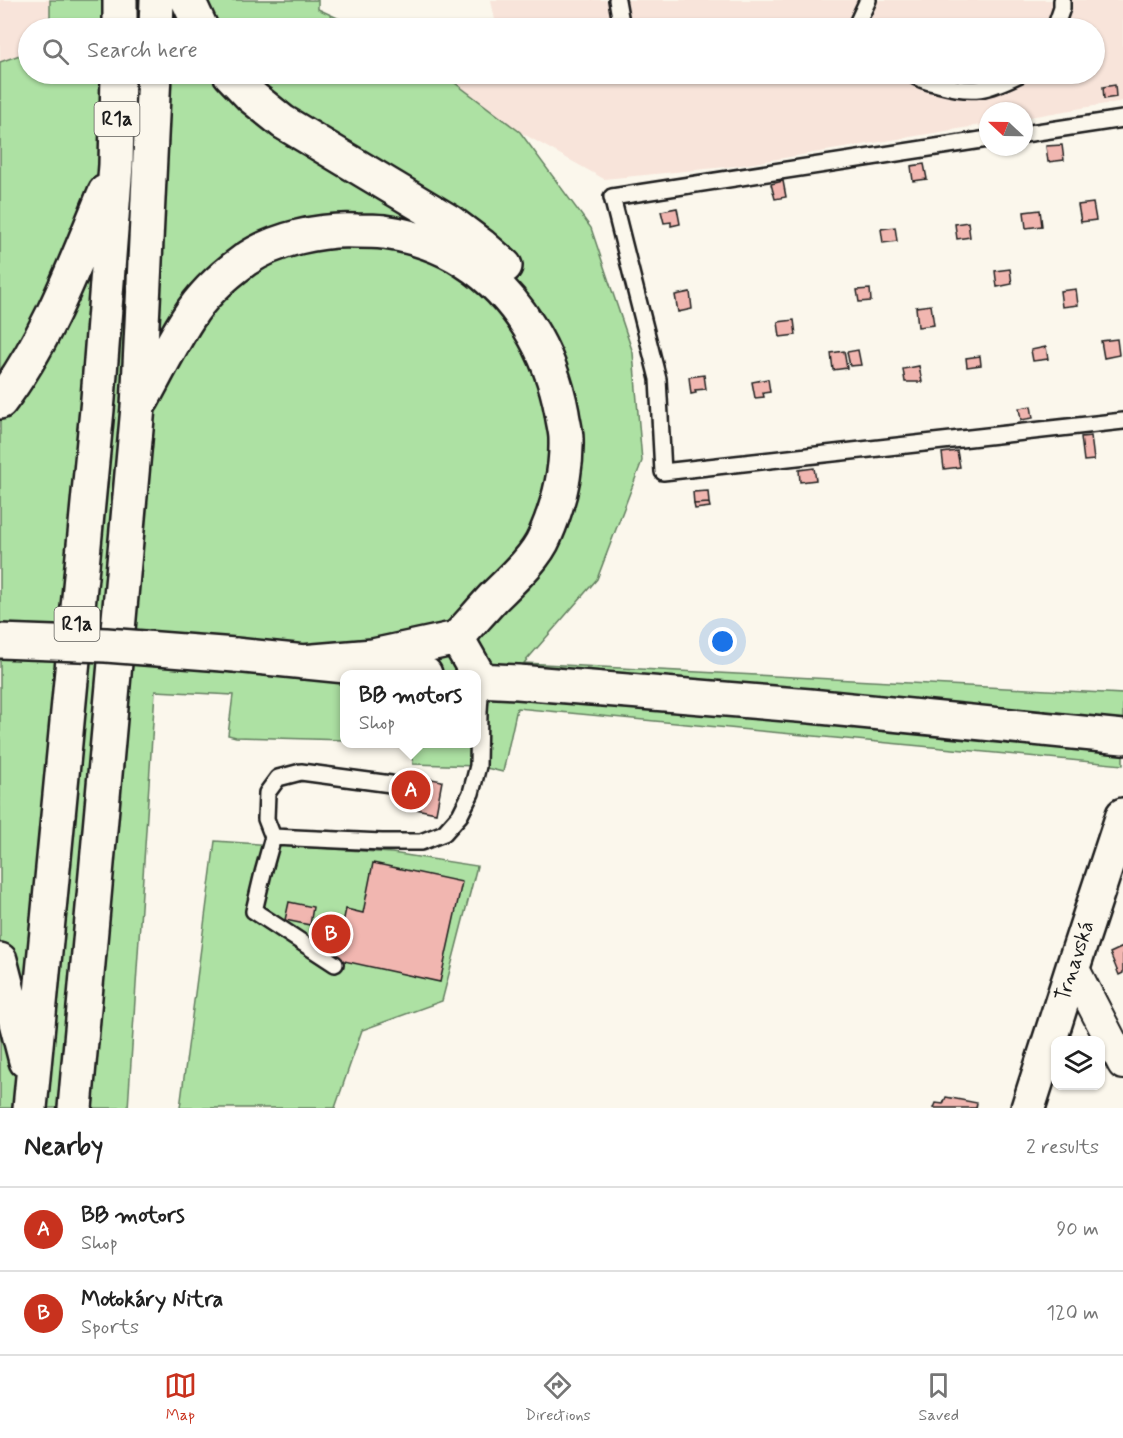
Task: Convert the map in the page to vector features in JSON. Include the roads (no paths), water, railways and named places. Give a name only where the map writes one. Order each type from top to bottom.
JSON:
[{"type":"main road","points":[[120,0],[120,18]]},
{"type":"main road","points":[[156,18],[157,0]]},
{"type":"main road","points":[[188,0],[196,18]]},
{"type":"main road","name":"R1a","points":[[31,1096],[97,411],[116,165],[118,84]]},
{"type":"main road","name":"R1a","points":[[75,1108],[138,407],[154,84]]},
{"type":"main road","points":[[240,84],[283,122],[450,222],[509,270],[536,302],[569,364],[584,433],[582,473],[574,508],[560,545],[535,580],[502,614],[457,638],[373,656],[302,662]]},
{"type":"main road","points":[[0,402],[27,364],[47,327],[116,165]]},
{"type":"main road","points":[[138,407],[189,316],[216,283],[247,259],[279,243],[309,235],[345,231],[384,232],[421,240],[465,260],[507,297],[531,329],[550,367],[560,403],[566,438],[564,471],[558,504],[544,539],[523,569],[457,638]]},
{"type":"main road","points":[[457,638],[474,670]]},
{"type":"main road","points":[[0,641],[106,645],[235,655],[378,670]]},
{"type":"main road","points":[[481,680],[798,705],[1123,737]]},
{"type":"main road","name":"Trnavská","points":[[1028,1108],[1123,815]]},
{"type":"main road","points":[[0,960],[31,1096]]},
{"type":"street","points":[[1072,967],[1123,1064]]},
{"type":"lane","points":[[617,0],[620,18]]},
{"type":"lane","points":[[860,18],[868,0]]},
{"type":"lane","points":[[1058,18],[1062,0]]},
{"type":"lane","points":[[938,84],[960,90],[983,89],[997,84]]},
{"type":"lane","points":[[1033,133],[1123,119]]},
{"type":"lane","points":[[979,140],[612,196],[658,379],[663,472],[1123,421]]},
{"type":"lane","points":[[273,837],[421,842],[444,833],[460,815],[471,793],[478,766],[478,748]]},
{"type":"lane","points":[[334,964],[254,911],[273,837],[266,819],[267,793],[278,777],[301,772],[391,784]]},
{"type":"place","name":"BB motors","points":[[411,790]]},
{"type":"place","name":"Motokáry Nitra","points":[[331,934]]}]
